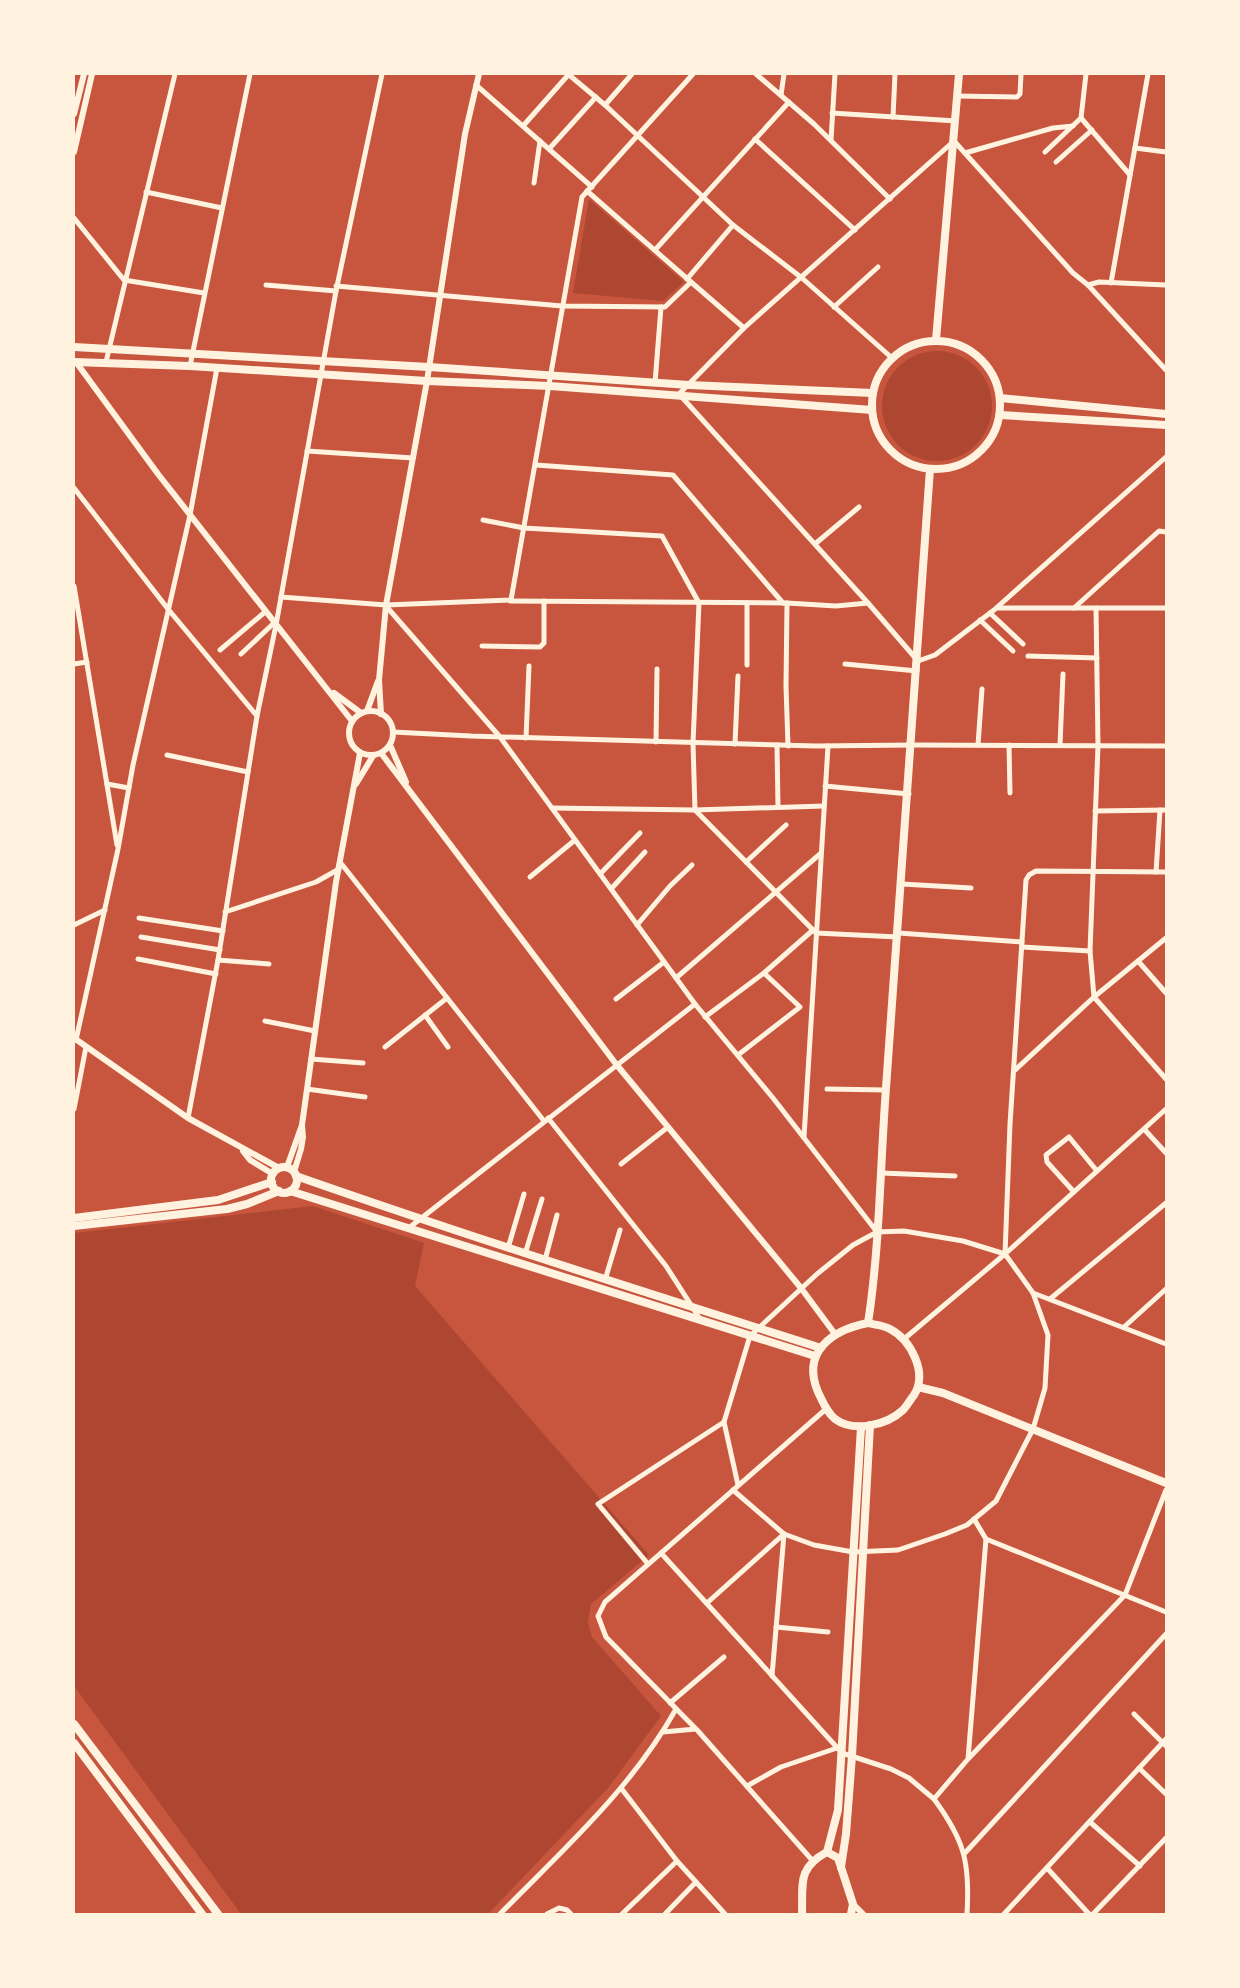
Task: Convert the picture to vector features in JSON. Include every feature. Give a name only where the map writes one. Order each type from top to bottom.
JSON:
[{"type":"main road","points":[[936,340],[959,74]]},
{"type":"main road","points":[[936,340],[957,344],[975,353],[990,368],[999,387],[1000,415],[997,428],[986,446],[970,460],[951,468],[930,470],[910,464],[893,453],[880,437],[872,410],[873,393],[879,376],[892,358],[912,345],[936,340]]},
{"type":"main road","points":[[74,347],[429,367],[689,385],[873,393]]},
{"type":"main road","points":[[74,361],[550,386],[872,410]]},
{"type":"main road","points":[[1000,398],[1167,414]]},
{"type":"main road","points":[[1000,415],[1167,425]]},
{"type":"main road","points":[[868,1323],[877,1232],[885,1090],[913,745],[930,470]]},
{"type":"main road","points":[[284,1173],[296,1184],[290,1191]]},
{"type":"main road","points":[[279,1191],[284,1173]]},
{"type":"main road","points":[[74,1218],[218,1200],[284,1173],[604,1280],[821,1348]]},
{"type":"main road","points":[[74,1226],[227,1209],[247,1204],[279,1191],[290,1191],[815,1356]]},
{"type":"main road","points":[[868,1323],[888,1328],[904,1339],[915,1356],[918,1371],[918,1387],[904,1410],[886,1421],[861,1427],[837,1420],[826,1409],[814,1383],[815,1356],[836,1334],[852,1326],[868,1323]]},
{"type":"main road","points":[[918,1387],[943,1393],[1167,1482]]},
{"type":"main road","points":[[841,1867],[852,1756],[870,1425]]},
{"type":"main road","points":[[802,1914],[804,1873],[812,1860],[827,1852],[838,1810],[839,1750],[861,1427]]},
{"type":"main road","points":[[74,1724],[218,1914]]},
{"type":"main road","points":[[74,1743],[202,1914]]},
{"type":"main road","points":[[104,1784],[114,1778]]},
{"type":"main road","points":[[827,1852],[838,1858],[853,1904],[851,1914]]},
{"type":"street","points":[[74,114],[84,74]]},
{"type":"street","points":[[74,152],[92,74]]},
{"type":"street","points":[[106,362],[175,74]]},
{"type":"street","points":[[190,366],[250,74]]},
{"type":"street","points":[[188,1118],[216,974],[257,716],[281,597],[322,362],[382,74]]},
{"type":"street","points":[[381,714],[379,680],[386,606],[427,381],[465,134],[478,74]]},
{"type":"street","points":[[604,105],[632,74]]},
{"type":"street","points":[[501,601],[511,600],[582,197],[693,74]]},
{"type":"street","points":[[756,74],[831,141],[890,199]]},
{"type":"street","points":[[781,95],[784,74]]},
{"type":"street","points":[[831,141],[835,74]]},
{"type":"street","points":[[893,117],[895,74]]},
{"type":"street","points":[[957,96],[1017,97],[1020,94],[1021,74]]},
{"type":"street","points":[[1046,152],[1082,118],[1086,74]]},
{"type":"street","points":[[1111,283],[1148,74]]},
{"type":"street","points":[[523,126],[571,75],[734,225],[802,278],[892,358]]},
{"type":"street","points":[[476,85],[549,149],[655,250],[744,328]]},
{"type":"street","points":[[549,149],[596,97]]},
{"type":"street","points":[[655,250],[789,102]]},
{"type":"street","points":[[832,113],[956,121]]},
{"type":"street","points":[[1082,118],[1130,175]]},
{"type":"street","points":[[966,153],[1053,128],[1073,126]]},
{"type":"street","points":[[1056,162],[1092,130]]},
{"type":"street","points":[[755,139],[855,230]]},
{"type":"street","points":[[534,183],[540,141]]},
{"type":"street","points":[[1167,369],[1088,285],[1073,273],[954,141],[744,328],[680,394],[918,661],[935,655],[997,608],[1167,456]]},
{"type":"street","points":[[1135,148],[1167,152]]},
{"type":"street","points":[[146,192],[222,208]]},
{"type":"street","points":[[74,218],[124,280],[204,293]]},
{"type":"street","points":[[266,285],[440,295],[562,306],[665,307],[734,225]]},
{"type":"street","points":[[834,307],[878,267]]},
{"type":"street","points":[[1088,285],[1099,282],[1167,285]]},
{"type":"street","points":[[655,383],[661,307]]},
{"type":"street","points":[[74,361],[190,515],[352,721]]},
{"type":"street","points":[[217,368],[190,515],[75,1039],[188,1118],[242,1149],[250,1160],[284,1173],[302,1125],[339,866],[360,753]]},
{"type":"street","points":[[307,451],[413,458]]},
{"type":"street","points":[[536,465],[673,475],[678,479],[785,603],[788,746]]},
{"type":"street","points":[[74,488],[168,609],[257,716]]},
{"type":"street","points":[[815,544],[859,507]]},
{"type":"street","points":[[483,520],[524,528],[662,536],[699,603],[693,743],[695,810],[814,932]]},
{"type":"street","points":[[1074,608],[1160,531],[1167,532]]},
{"type":"street","points":[[74,586],[118,849]]},
{"type":"street","points":[[281,597],[386,606],[501,601],[785,603],[836,606],[868,603]]},
{"type":"street","points":[[482,646],[540,647],[544,643],[544,601]]},
{"type":"street","points":[[747,603],[747,666]]},
{"type":"street","points":[[386,606],[500,737],[695,1004],[877,1232]]},
{"type":"street","points":[[997,608],[1167,608]]},
{"type":"street","points":[[1096,608],[1098,746],[1089,951],[1094,997],[1167,1079]]},
{"type":"street","points":[[220,650],[265,612]]},
{"type":"street","points":[[990,613],[1023,644]]},
{"type":"street","points":[[980,620],[1013,651]]},
{"type":"street","points":[[241,654],[275,624]]},
{"type":"street","points":[[1028,656],[1097,658]]},
{"type":"street","points":[[74,664],[87,662]]},
{"type":"street","points":[[845,664],[918,671]]},
{"type":"street","points":[[526,738],[530,666]]},
{"type":"street","points":[[656,742],[657,669]]},
{"type":"street","points":[[1060,745],[1063,674]]},
{"type":"street","points":[[735,744],[738,676]]},
{"type":"street","points":[[326,688],[364,712],[381,714],[387,718],[393,732],[390,745],[381,753],[373,756],[360,753],[350,743],[349,728],[352,721],[364,712],[379,680]]},
{"type":"street","points":[[978,745],[982,689]]},
{"type":"street","points":[[393,732],[788,746],[1167,746]]},
{"type":"street","points":[[390,745],[409,791]]},
{"type":"street","points":[[777,745],[778,807]]},
{"type":"street","points":[[1009,745],[1010,793]]},
{"type":"street","points":[[804,1138],[814,932],[828,746]]},
{"type":"street","points":[[381,753],[616,1064],[801,1288],[836,1334]]},
{"type":"street","points":[[167,755],[248,772]]},
{"type":"street","points":[[354,787],[373,756]]},
{"type":"street","points":[[107,784],[129,788]]},
{"type":"street","points":[[825,786],[909,794]]},
{"type":"street","points":[[552,808],[695,810],[824,806]]},
{"type":"street","points":[[1095,811],[1163,810],[1156,872]]},
{"type":"street","points":[[746,862],[786,825]]},
{"type":"street","points":[[600,874],[640,833]]},
{"type":"street","points":[[530,877],[575,840]]},
{"type":"street","points":[[611,889],[645,852]]},
{"type":"street","points":[[676,978],[820,855]]},
{"type":"street","points":[[637,925],[670,886],[693,865]]},
{"type":"street","points":[[225,912],[316,882],[339,866]]},
{"type":"street","points":[[339,866],[666,1266],[700,1319]]},
{"type":"street","points":[[1005,1254],[1026,880],[1036,871],[1167,872]]},
{"type":"street","points":[[902,884],[971,888]]},
{"type":"street","points":[[74,925],[105,910]]},
{"type":"street","points":[[139,918],[223,931]]},
{"type":"street","points":[[705,1017],[814,932],[899,935],[1089,951]]},
{"type":"street","points":[[141,937],[220,950]]},
{"type":"street","points":[[1014,1071],[1094,997],[1165,941]]},
{"type":"street","points":[[138,959],[216,974]]},
{"type":"street","points":[[218,960],[269,964]]},
{"type":"street","points":[[1138,961],[1167,993]]},
{"type":"street","points":[[616,999],[664,962]]},
{"type":"street","points":[[738,1055],[800,1007],[764,973]]},
{"type":"street","points":[[385,1047],[447,998]]},
{"type":"street","points":[[410,1227],[695,1004]]},
{"type":"street","points":[[425,1015],[448,1047]]},
{"type":"street","points":[[265,1021],[315,1031]]},
{"type":"street","points":[[74,1109],[87,1047]]},
{"type":"street","points":[[311,1059],[363,1063]]},
{"type":"street","points":[[307,1089],[365,1097]]},
{"type":"street","points":[[827,1089],[885,1090]]},
{"type":"street","points":[[904,1339],[1005,1254],[1167,1109]]},
{"type":"street","points":[[621,1164],[668,1127]]},
{"type":"street","points":[[1144,1129],[1167,1154]]},
{"type":"street","points":[[1074,1192],[1047,1162],[1046,1155],[1069,1137],[1097,1170]]},
{"type":"street","points":[[881,1173],[955,1176]]},
{"type":"street","points":[[508,1248],[524,1194]]},
{"type":"street","points":[[525,1254],[542,1199]]},
{"type":"street","points":[[1050,1299],[1167,1203]]},
{"type":"street","points":[[545,1260],[557,1215]]},
{"type":"street","points":[[604,1280],[620,1230]]},
{"type":"street","points":[[733,1490],[784,1534],[814,1545],[853,1552],[898,1550],[945,1534],[967,1525],[996,1501],[1033,1429],[1046,1388],[1048,1335],[1033,1293],[1005,1254],[963,1241],[904,1230],[877,1232],[853,1245],[801,1288],[750,1336],[724,1422],[738,1485]]},
{"type":"street","points":[[1124,1327],[1167,1289]]},
{"type":"street","points":[[1033,1293],[1167,1344]]},
{"type":"street","points":[[812,1860],[696,1729],[606,1637],[598,1616],[605,1602],[826,1409]]},
{"type":"street","points":[[648,1564],[598,1504],[724,1422]]},
{"type":"street","points":[[934,1799],[968,1759],[1125,1595],[1167,1490]]},
{"type":"street","points":[[968,1759],[986,1539],[974,1519]]},
{"type":"street","points":[[707,1604],[784,1534]]},
{"type":"street","points":[[772,1676],[784,1534]]},
{"type":"street","points":[[986,1539],[1167,1612]]},
{"type":"street","points":[[661,1553],[839,1750],[873,1761],[909,1778],[934,1799],[951,1822],[964,1854],[969,1887],[967,1914]]},
{"type":"street","points":[[776,1627],[828,1632]]},
{"type":"street","points":[[964,1854],[1167,1634]]},
{"type":"street","points":[[670,1703],[724,1657]]},
{"type":"street","points":[[500,1914],[621,1788],[663,1732],[676,1708]]},
{"type":"street","points":[[1004,1914],[1165,1743],[1134,1714]]},
{"type":"street","points":[[663,1732],[696,1729]]},
{"type":"street","points":[[747,1786],[781,1767],[839,1750]]},
{"type":"street","points":[[1139,1768],[1167,1794]]},
{"type":"street","points":[[621,1788],[677,1861],[725,1914]]},
{"type":"street","points":[[1090,1822],[1140,1866]]},
{"type":"street","points":[[1093,1914],[1167,1838]]},
{"type":"street","points":[[622,1914],[677,1861]]},
{"type":"street","points":[[1047,1868],[1089,1914]]},
{"type":"street","points":[[665,1914],[696,1882]]},
{"type":"street","points":[[853,1904],[863,1914]]},
{"type":"street","points":[[547,1914],[558,1908],[572,1914]]},
{"type":"shaded area","points":[[589,199],[684,282],[663,301],[573,293]]},
{"type":"shaded area","points":[[937,351],[958,355],[976,367],[988,385],[992,406],[988,427],[976,445],[958,457],[937,461],[916,457],[898,445],[886,427],[882,406],[886,385],[898,367],[916,355]]},
{"type":"shaded area","points":[[313,1206],[424,1243],[415,1286],[649,1555],[591,1604],[588,1622],[592,1637],[661,1716],[608,1788],[488,1914],[241,1914],[74,1686],[74,1233]]}]
